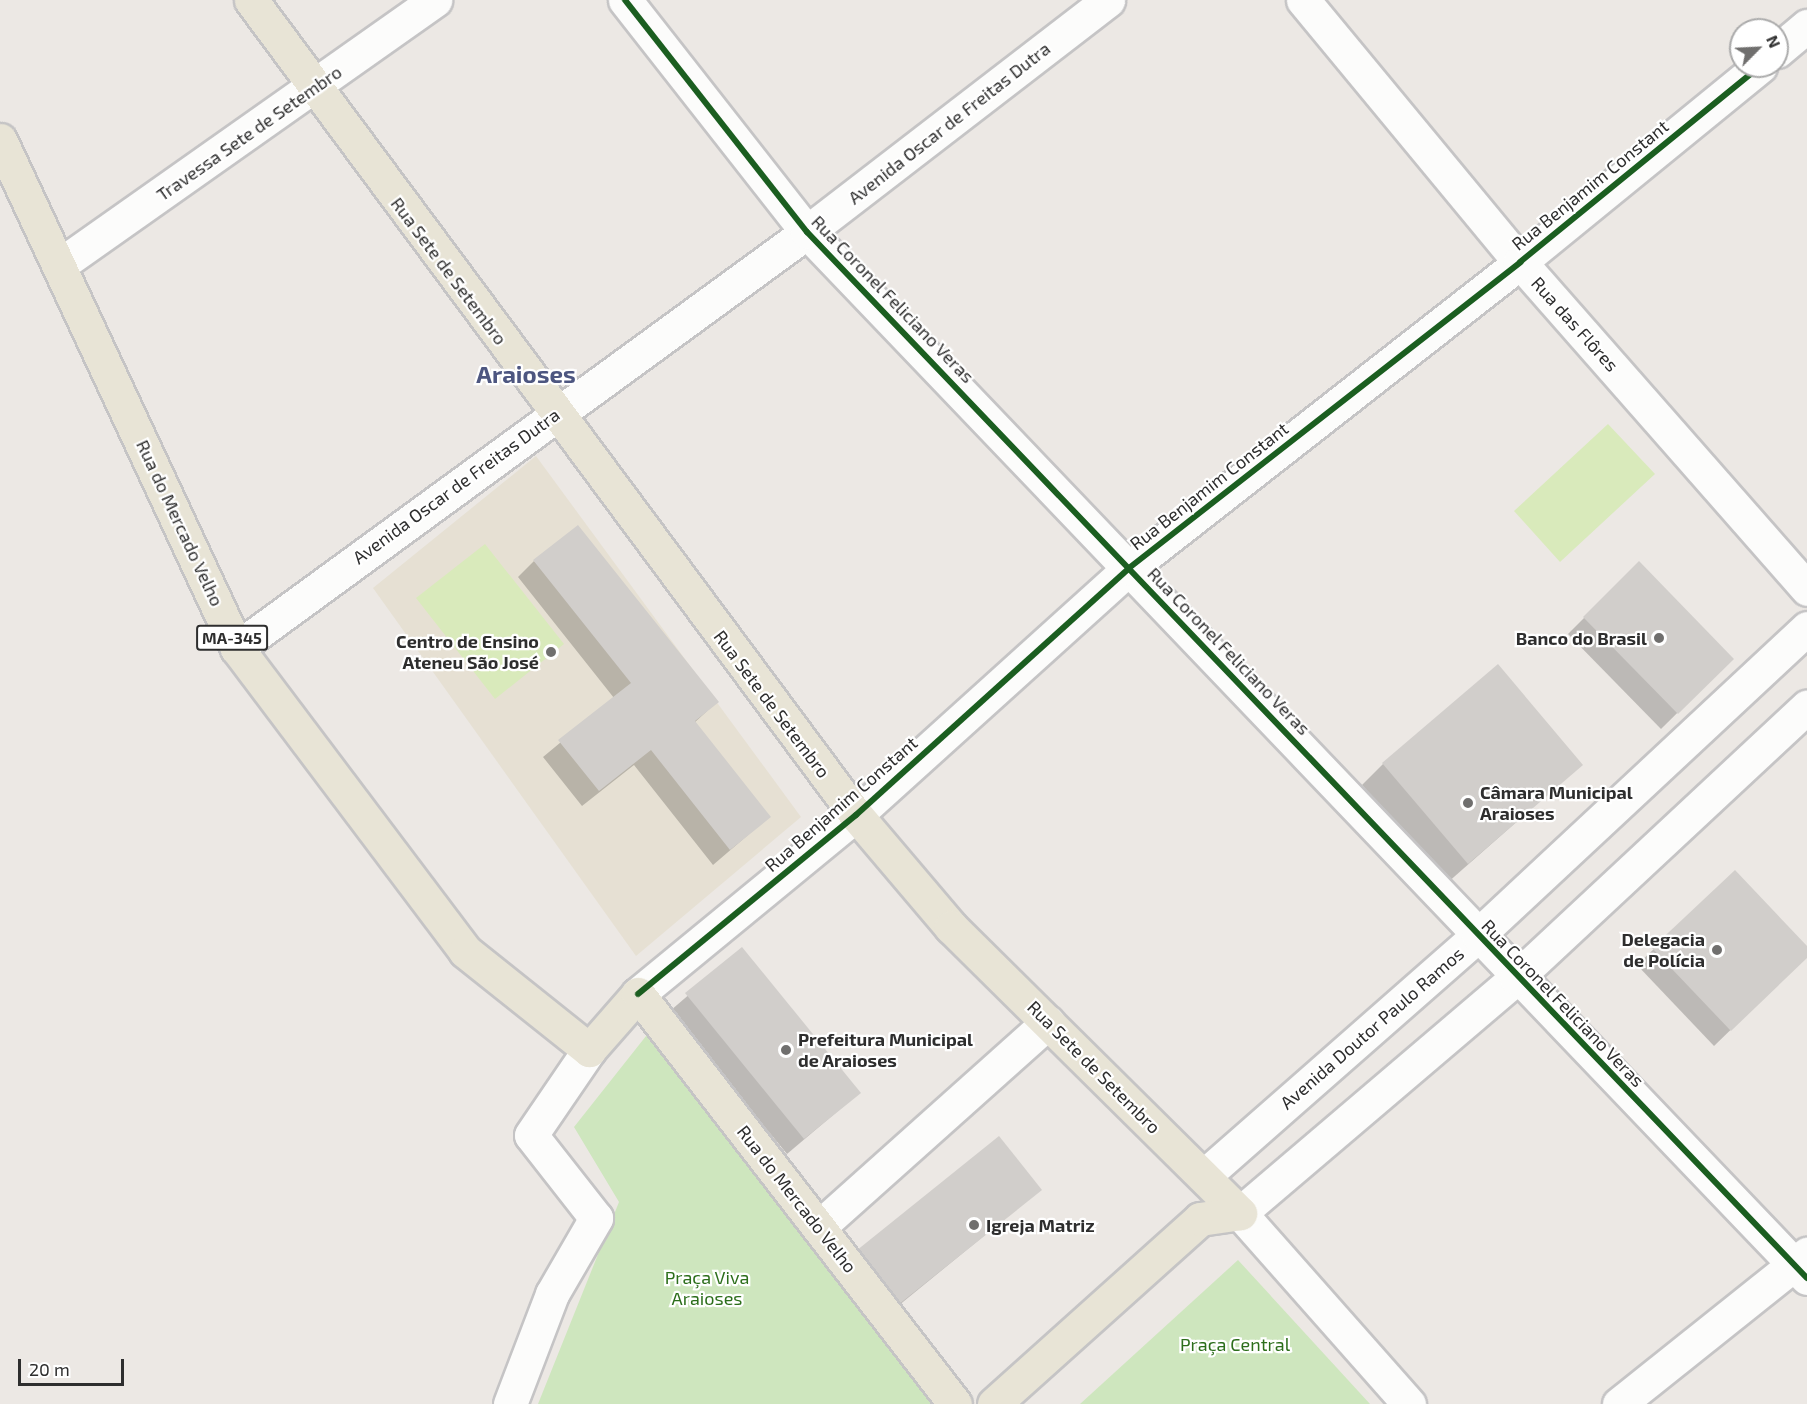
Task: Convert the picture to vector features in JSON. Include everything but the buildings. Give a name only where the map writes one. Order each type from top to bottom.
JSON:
[{"type":"main road","name":"Rua Sete de Setembro","points":[[251,0],[313,88],[554,413],[856,815],[951,927],[1240,1213]]},
{"type":"main road","name":"Rua do Mercado Velho","points":[[0,140],[61,264],[237,648],[465,951],[589,1050]]},
{"type":"main road","name":"Rua do Mercado Velho","points":[[638,994],[955,1404]]},
{"type":"main road","name":"Rua Benjamim Constant","points":[[589,1050],[638,994]]},
{"type":"main road","points":[[1200,1219],[1204,1176]]},
{"type":"main road","points":[[994,1404],[1200,1219],[1240,1213]]},
{"type":"street","name":"Travessa Sete de Setembro","points":[[61,264],[435,0]]},
{"type":"street","name":"Rua Coronel Feliciano Veras","points":[[625,0],[807,232],[1478,935],[1516,978],[1803,1265]]},
{"type":"street","name":"Avenida Oscar de Freitas Dutra","points":[[237,648],[554,413],[807,232],[1108,0]]},
{"type":"street","name":"Rua das Flôres","points":[[1303,0],[1520,262],[1807,589]]},
{"type":"street","points":[[1789,41],[1807,26]]},
{"type":"street","name":"Rua Benjamim Constant","points":[[638,994],[856,815],[1129,568],[1520,262],[1745,78]]},
{"type":"street","name":"Avenida Doutor Paulo Ramos","points":[[1204,1176],[1478,935],[1807,628]]},
{"type":"street","points":[[1240,1213],[1516,978],[1807,707]]},
{"type":"street","points":[[819,1227],[1048,1022]]},
{"type":"street","points":[[510,1404],[552,1294],[596,1218],[531,1135],[589,1050]]},
{"type":"street","name":"Rua Sete de Setembro","points":[[1240,1213],[1409,1404]]},
{"type":"street","points":[[1619,1404],[1803,1265]]},
{"type":"shaded area","name":"Centro de Ensino Ateneu São José","points":[[536,456],[801,817],[636,956],[373,588]]},
{"type":"green space","points":[[1608,424],[1655,474],[1560,562],[1514,511]]},
{"type":"green space","points":[[485,544],[564,644],[495,699],[416,598]]},
{"type":"green space","name":"Praça Viva Araioses","points":[[650,1031],[937,1404],[538,1404],[619,1202],[574,1127]]},
{"type":"green space","name":"Praça Central","points":[[1238,1260],[1370,1404],[1080,1404]]},
{"type":"cycle path","points":[[625,0],[807,232],[1807,1278]]},
{"type":"cycle path","points":[[638,994],[856,815],[1129,568],[1520,262],[1745,78]]},
{"type":"place","name":"Banco do Brasil","points":[[1659,638]]},
{"type":"place","name":"Centro de Ensino Ateneu São José","points":[[551,652]]},
{"type":"place","name":"Câmara Municipal Araioses","points":[[1468,803]]},
{"type":"place","name":"Delegacia de Polícia","points":[[1717,950]]},
{"type":"place","name":"Prefeitura Municipal de Araioses","points":[[786,1050]]},
{"type":"place","name":"Igreja Matriz","points":[[974,1225]]},
{"type":"district","name":"Araioses","points":[[526,374]]}]
